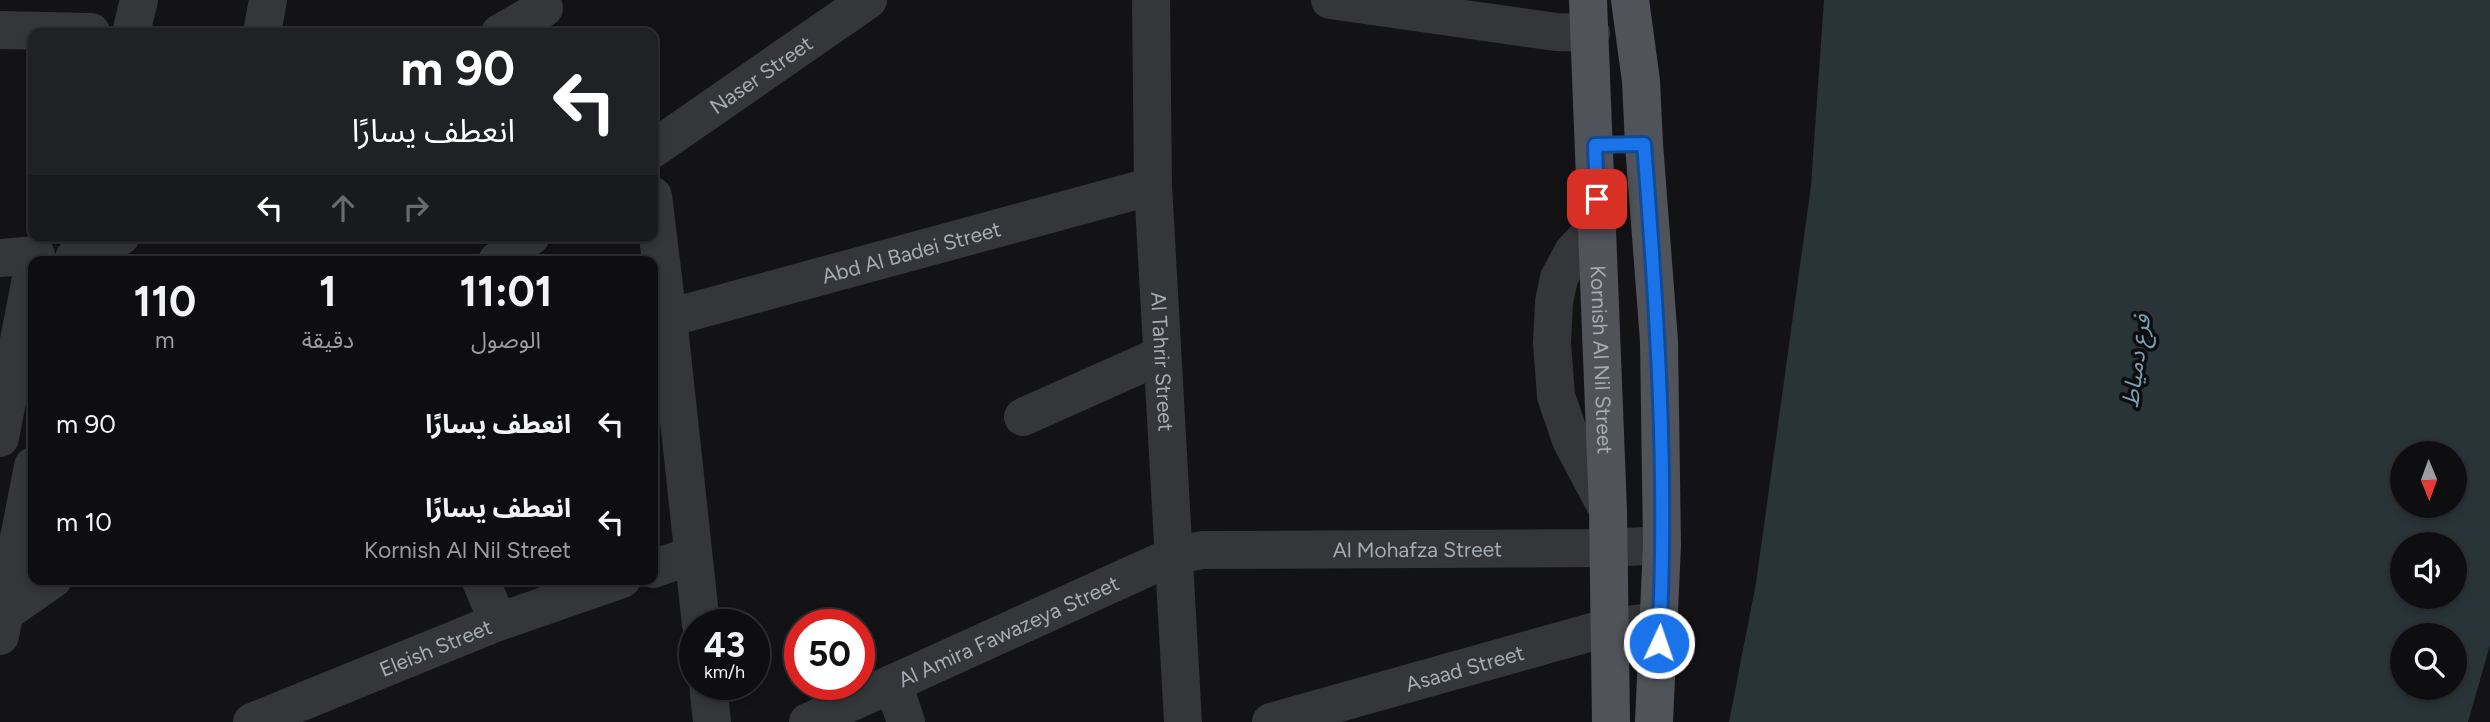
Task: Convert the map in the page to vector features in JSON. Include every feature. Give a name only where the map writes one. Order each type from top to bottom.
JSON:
[{"type":"main road","points":[[1630,0],[1642,81],[1644,144],[1659,341],[1662,545],[1654,722]]},
{"type":"main road","name":"Kornish Al Nil Street","points":[[1590,17],[1608,510],[1611,722]]},
{"type":"main road","points":[[1595,145],[1644,144]]},
{"type":"street","points":[[132,28],[139,0]]},
{"type":"street","points":[[263,28],[268,0]]},
{"type":"street","name":"Naser Street","points":[[658,146],[868,0]]},
{"type":"street","name":"Al Tahrir Street","points":[[1151,0],[1153,186],[1183,722]]},
{"type":"street","points":[[1330,0],[1420,6],[1556,32],[1590,17]]},
{"type":"street","points":[[509,28],[544,8]]},
{"type":"street","points":[[0,30],[93,22]]},
{"type":"street","name":"Abd Al Badei Street","points":[[668,318],[1153,186]]},
{"type":"street","points":[[1598,226],[1573,252],[1559,278],[1554,302],[1552,343],[1556,396],[1563,418],[1571,440],[1608,510]]},
{"type":"street","points":[[658,237],[699,609]]},
{"type":"street","points":[[76,252],[104,242]]},
{"type":"street","points":[[504,256],[523,242]]},
{"type":"street","points":[[0,438],[28,262]]},
{"type":"street","points":[[1023,417],[1163,355]]},
{"type":"street","points":[[1,622],[28,490]]},
{"type":"street","name":"Al Mohafza Street","points":[[1173,556],[1202,550],[1608,548],[1662,545]]},
{"type":"street","points":[[658,567],[693,555]]},
{"type":"street","name":"Al Amira Fawazeya Street","points":[[807,722],[1173,556]]},
{"type":"street","points":[[1,622],[46,585]]},
{"type":"street","points":[[483,585],[498,622]]},
{"type":"street","name":"Eleish Street","points":[[252,722],[498,622],[605,585]]},
{"type":"street","name":"Asaad Street","points":[[1271,722],[1610,627],[1660,621]]},
{"type":"street","points":[[893,683],[906,722]]},
{"type":"street","points":[[710,700],[712,722]]},
{"type":"water","name":"فرع دمياط","points":[[1824,0],[2490,0],[2490,645],[2468,722],[1729,722],[1756,583],[1811,186]]},
{"type":"route","points":[[1597,199],[1595,145],[1644,144],[1659,341],[1662,545],[1659,643]]}]
